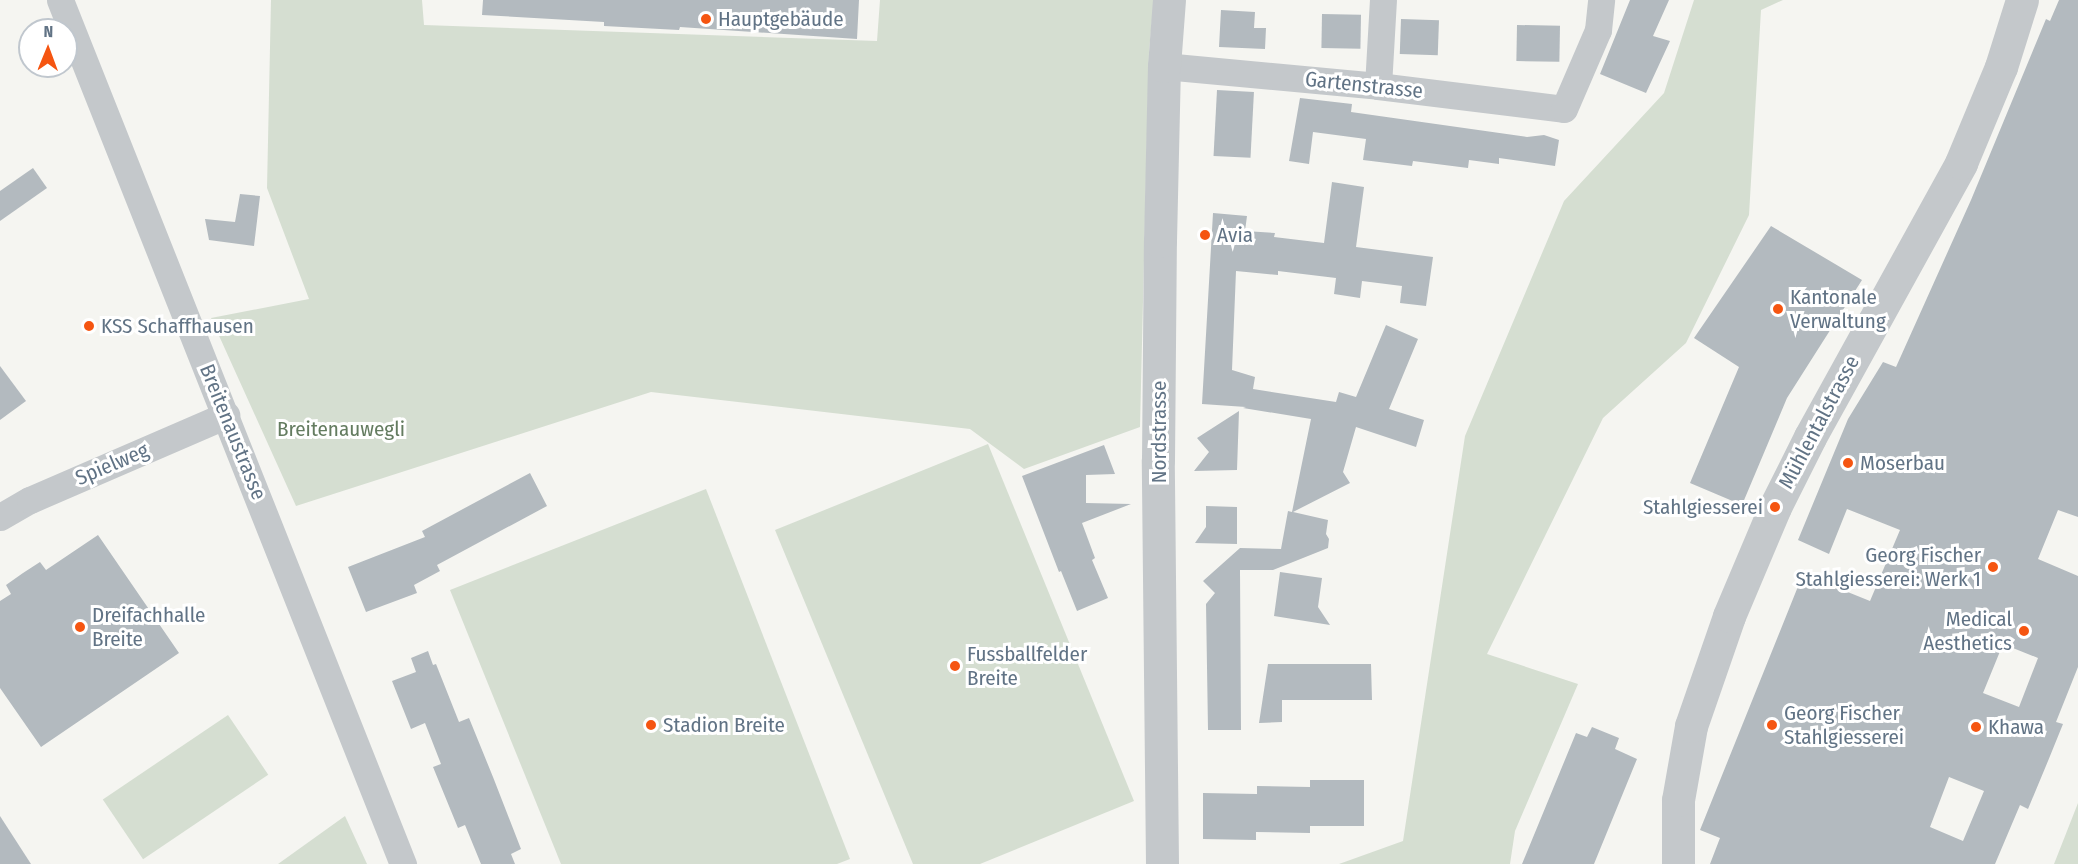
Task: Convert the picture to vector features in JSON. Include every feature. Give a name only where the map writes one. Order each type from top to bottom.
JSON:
[{"type":"street","name":"Breitenaustrasse","points":[[60,0],[403,864]]},
{"type":"street","name":"Nordstrasse","points":[[1162,864],[1158,460],[1164,66],[1169,0]]},
{"type":"street","points":[[1378,86],[1383,0]]},
{"type":"street","name":"Gartenstrasse","points":[[1164,66],[1378,86],[1564,109],[1598,30],[1601,0]]},
{"type":"street","name":"Mühlentalstrasse","points":[[1678,864],[1678,800],[1691,726],[1729,616],[1775,507],[1810,437],[1961,163],[2001,67],[2022,0]]},
{"type":"street","name":"Spielweg","points":[[0,517],[30,500],[226,415]]},
{"type":"green space","name":"Breitenauwegli","points":[[271,0],[422,0],[424,25],[877,41],[880,0],[1154,0],[1149,51],[1140,427],[1024,469],[970,429],[651,392],[296,506],[211,318],[309,299],[267,188]]},
{"type":"green space","points":[[1694,0],[1783,0],[1761,10],[1749,215],[1686,343],[1603,418],[1487,654],[1578,684],[1515,831],[1510,864],[1339,864],[1403,841],[1465,436],[1564,201],[1664,93]]},
{"type":"green space","name":"Fussballfelder Breite","points":[[988,444],[1134,801],[980,864],[913,864],[775,530]]},
{"type":"green space","name":"Stadion Breite","points":[[706,489],[850,859],[837,864],[561,864],[450,590]]},
{"type":"green space","points":[[228,715],[268,775],[143,859],[103,799]]},
{"type":"green space","points":[[2078,803],[2078,864],[2054,864],[2056,859]]},
{"type":"green space","points":[[345,816],[367,864],[278,864]]},
{"type":"building","name":"Hauptgebäude","points":[[483,0],[859,0],[857,39],[680,27],[679,30],[604,26],[604,22],[482,15]]},
{"type":"building","points":[[1630,0],[1669,0],[1653,36],[1670,41],[1646,93],[1600,74]]},
{"type":"building","points":[[2059,0],[2078,0],[2078,517],[2058,510],[2038,559],[2078,576],[2078,667],[2056,722],[2063,724],[2028,809],[2020,805],[1995,864],[1710,864],[1720,838],[1700,830],[1803,574],[1870,601],[1900,530],[1847,509],[1829,554],[1798,540],[1848,419],[1883,362],[1896,367],[1971,200],[2046,19],[2050,21]],"holes":[[[2003,644],[2038,658],[2019,707],[1983,693]],[[1949,777],[1984,791],[1963,841],[1930,827]]]},
{"type":"building","points":[[1221,10],[1255,12],[1254,28],[1266,28],[1265,49],[1219,47]]},
{"type":"building","points":[[1322,14],[1361,15],[1360,49],[1321,48]]},
{"type":"building","points":[[1401,19],[1439,20],[1438,55],[1400,54]]},
{"type":"building","points":[[1517,25],[1560,26],[1559,62],[1516,61]]},
{"type":"building","points":[[1217,90],[1254,92],[1250,158],[1214,156]]},
{"type":"building","points":[[1300,98],[1352,104],[1351,112],[1527,137],[1544,135],[1559,140],[1555,166],[1499,158],[1499,164],[1469,160],[1468,168],[1413,161],[1412,166],[1363,160],[1366,139],[1313,132],[1309,164],[1289,161]]},
{"type":"building","points":[[33,168],[47,188],[0,221],[0,191]]},
{"type":"building","points":[[1332,182],[1364,187],[1356,247],[1433,257],[1426,306],[1400,303],[1402,286],[1362,281],[1360,298],[1334,294],[1336,278],[1278,271],[1278,275],[1236,271],[1232,370],[1255,377],[1253,389],[1336,402],[1339,392],[1356,397],[1386,325],[1418,339],[1389,409],[1424,420],[1416,447],[1356,427],[1343,472],[1350,483],[1293,512],[1328,520],[1326,534],[1329,539],[1328,548],[1273,570],[1240,570],[1241,730],[1208,730],[1206,604],[1215,593],[1203,581],[1240,548],[1281,549],[1288,511],[1292,512],[1311,419],[1243,408],[1246,407],[1202,404],[1213,213],[1247,216],[1245,231],[1275,233],[1274,237],[1324,243]]},
{"type":"building","points":[[240,194],[260,196],[254,246],[209,240],[205,219],[235,222]]},
{"type":"building","name":"Kantonale Verwaltung","points":[[1771,226],[1862,280],[1787,398],[1742,505],[1690,483],[1739,367],[1694,338]]},
{"type":"building","points":[[0,366],[26,401],[0,420]]},
{"type":"building","points":[[1239,411],[1237,470],[1194,471],[1209,452],[1197,438]]},
{"type":"building","points":[[1104,445],[1115,474],[1086,475],[1086,503],[1131,504],[1082,523],[1095,558],[1092,560],[1108,598],[1077,611],[1061,571],[1059,572],[1022,476]]},
{"type":"building","points":[[530,473],[547,506],[437,565],[440,571],[414,585],[417,593],[366,612],[348,567],[425,537],[422,531]]},
{"type":"building","points":[[1206,506],[1237,507],[1237,544],[1195,543],[1206,527]]},
{"type":"building","name":"Dreifachhalle Breite","points":[[98,535],[179,653],[41,747],[0,688],[0,601],[11,594],[6,585],[23,573],[40,562],[46,570]]},
{"type":"building","points":[[1280,572],[1322,578],[1318,607],[1330,625],[1274,616]]},
{"type":"building","points":[[428,651],[433,665],[436,664],[459,722],[469,718],[521,849],[511,854],[515,864],[481,864],[465,825],[458,828],[433,767],[441,764],[425,723],[411,729],[392,681],[416,672],[411,658]]},
{"type":"building","points":[[1268,664],[1371,664],[1372,700],[1282,700],[1282,722],[1259,723]]},
{"type":"building","points":[[1592,727],[1619,738],[1615,749],[1637,759],[1594,864],[1522,864],[1576,733],[1587,737]]},
{"type":"building","points":[[1310,780],[1364,780],[1364,826],[1310,826],[1310,833],[1256,832],[1256,840],[1203,839],[1203,793],[1257,794],[1257,786],[1310,787]]},
{"type":"building","points":[[0,816],[31,864],[0,864]]},
{"type":"place","name":"Hauptgebäude","points":[[706,19]]},
{"type":"place","name":"Avia","points":[[1205,235]]},
{"type":"place","name":"Kantonale Verwaltung","points":[[1778,309]]},
{"type":"place","name":"KSS Schaffhausen","points":[[89,326]]},
{"type":"place","name":"Moserbau","points":[[1848,463]]},
{"type":"place","name":"Stahlgiesserei","points":[[1775,507]]},
{"type":"place","name":"Georg Fischer Stahlgiesserei: Werk 1","points":[[1993,567]]},
{"type":"place","name":"Dreifachhalle Breite","points":[[80,627]]},
{"type":"place","name":"Medical Aesthetics","points":[[2024,631]]},
{"type":"place","name":"Fussballfelder Breite","points":[[955,666]]},
{"type":"place","name":"Stadion Breite","points":[[651,725]]},
{"type":"place","name":"Georg Fischer Stahlgiesserei","points":[[1772,725]]},
{"type":"place","name":"Khawa","points":[[1976,727]]}]
